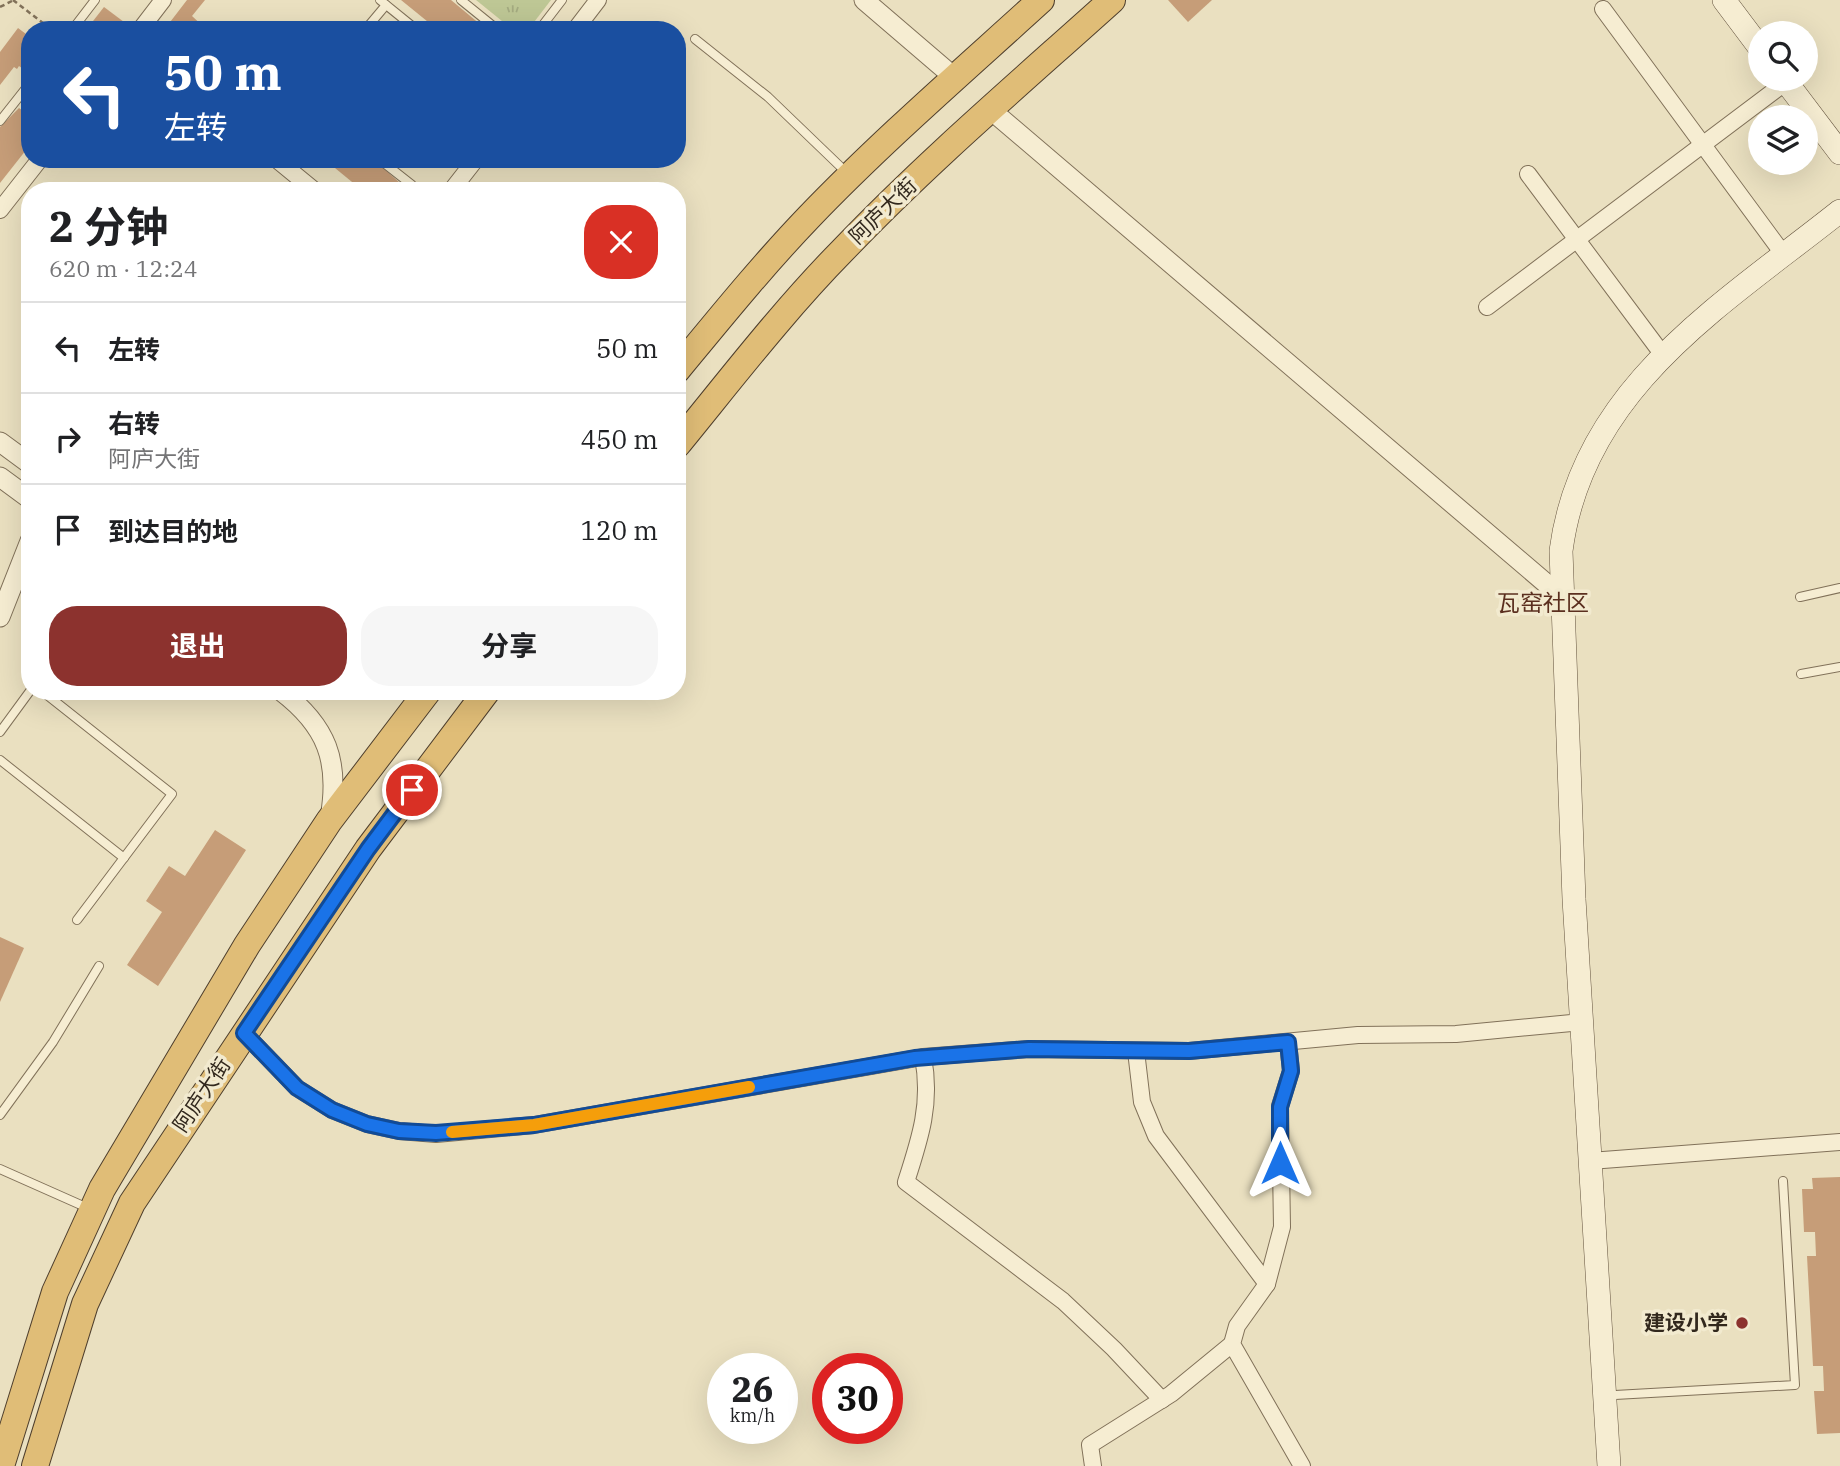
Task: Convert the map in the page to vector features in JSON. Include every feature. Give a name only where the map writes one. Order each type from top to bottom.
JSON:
[{"type":"highway","points":[[686,359],[745,287],[850,176],[1041,0]]},
{"type":"highway","name":"阿庐大街","points":[[686,434],[781,318],[841,251],[990,110],[1112,0]]},
{"type":"highway","points":[[1,1466],[41,1330],[91,1209],[207,1008],[329,821],[421,700]]},
{"type":"highway","name":"阿庐大街","points":[[35,1466],[72,1340],[114,1237],[165,1150],[368,849],[480,700]]},
{"type":"main road","points":[[1724,0],[1748,32]]},
{"type":"main road","points":[[1744,0],[1760,21]]},
{"type":"main road","points":[[1798,91],[1840,153]]},
{"type":"main road","points":[[1802,91],[1840,128]]},
{"type":"main road","points":[[1620,1466],[1582,1022],[1560,551],[1564,526],[1579,476],[1614,410],[1663,355],[1840,211]]},
{"type":"main road","points":[[1609,1466],[1571,551],[1574,528],[1599,457],[1623,416],[1644,390],[1730,312],[1840,226]]},
{"type":"street","points":[[147,21],[163,0]]},
{"type":"street","points":[[582,21],[598,0]]},
{"type":"street","points":[[863,0],[955,78]]},
{"type":"street","points":[[1603,9],[1784,256]]},
{"type":"street","points":[[1487,307],[1776,91]]},
{"type":"street","points":[[990,110],[1562,597]]},
{"type":"street","points":[[287,168],[304,182]]},
{"type":"street","points":[[458,182],[469,168]]},
{"type":"street","points":[[1528,174],[1663,355]]},
{"type":"street","points":[[0,210],[21,191]]},
{"type":"street","points":[[0,442],[21,457]]},
{"type":"street","points":[[0,477],[21,492]]},
{"type":"street","points":[[0,617],[21,564]]},
{"type":"street","points":[[291,700],[309,716],[329,751],[335,792],[329,821]]},
{"type":"street","points":[[244,1033],[297,1088],[332,1110],[367,1124],[399,1131],[436,1133],[534,1125],[923,1057],[1029,1049],[1189,1051],[1358,1034],[1456,1034],[1582,1022]]},
{"type":"street","points":[[1093,1466],[1090,1445],[1161,1400],[1232,1344],[1237,1326],[1266,1284],[1282,1227],[1280,1107],[1291,1071],[1288,1042]]},
{"type":"street","points":[[1136,1051],[1142,1102],[1156,1136],[1266,1284]]},
{"type":"street","points":[[923,1057],[928,1088],[926,1122],[906,1182],[1063,1301],[1114,1349],[1161,1400]]},
{"type":"street","points":[[1595,1160],[1840,1142]]},
{"type":"street","points":[[1232,1344],[1302,1466]]},
{"type":"lane","points":[[79,21],[95,0]]},
{"type":"lane","points":[[461,0],[487,21]]},
{"type":"lane","points":[[546,21],[562,0]]},
{"type":"lane","points":[[371,21],[383,2],[406,21]]},
{"type":"lane","points":[[695,39],[768,97],[850,176]]},
{"type":"lane","points":[[0,121],[21,94]]},
{"type":"lane","points":[[391,168],[408,182]]},
{"type":"lane","points":[[1800,597],[1840,588]]},
{"type":"lane","points":[[1801,674],[1840,667]]},
{"type":"lane","points":[[0,732],[23,700]]},
{"type":"lane","points":[[53,700],[172,794],[77,920]]},
{"type":"lane","points":[[0,760],[124,858]]},
{"type":"lane","points":[[0,1115],[53,1042],[99,966]]},
{"type":"lane","points":[[0,1169],[91,1209]]},
{"type":"lane","points":[[1615,1395],[1795,1385],[1783,1181]]},
{"type":"path","points":[[0,7],[13,0],[40,21]]},
{"type":"green space","points":[[476,0],[551,0],[535,21],[502,21]]},
{"type":"building","points":[[187,0],[205,0],[192,16],[197,21],[171,21]]},
{"type":"building","points":[[401,0],[451,0],[476,21],[427,21]]},
{"type":"building","points":[[1168,0],[1212,0],[1188,22]]},
{"type":"building","points":[[104,7],[123,21],[93,21]]},
{"type":"building","points":[[18,28],[21,30],[21,67],[14,67],[0,85],[0,52]]},
{"type":"building","points":[[19,108],[21,109],[21,156],[0,183],[0,127]]},
{"type":"building","points":[[335,168],[383,168],[399,182],[352,182]]},
{"type":"building","points":[[215,830],[246,850],[158,986],[127,965],[162,912],[146,901],[169,866],[185,876]]},
{"type":"building","points":[[0,937],[24,948],[0,1002]]},
{"type":"building","points":[[1840,1177],[1840,1433],[1817,1434],[1814,1391],[1824,1391],[1823,1366],[1813,1366],[1807,1256],[1816,1256],[1815,1232],[1804,1232],[1802,1189],[1813,1189],[1812,1178]]},
{"type":"slow traffic","points":[[452,1132],[534,1125],[749,1087]]},
{"type":"place","name":"建设小学","points":[[1742,1323]]},
{"type":"district","name":"瓦窑社区","points":[[1543,603]]},
{"type":"route","points":[[412,790],[368,849],[244,1033],[297,1088],[314,1100],[352,1119],[399,1131],[436,1133],[510,1128],[915,1058],[1029,1049],[1189,1051],[1288,1042],[1291,1071],[1280,1107],[1280,1163]]}]
